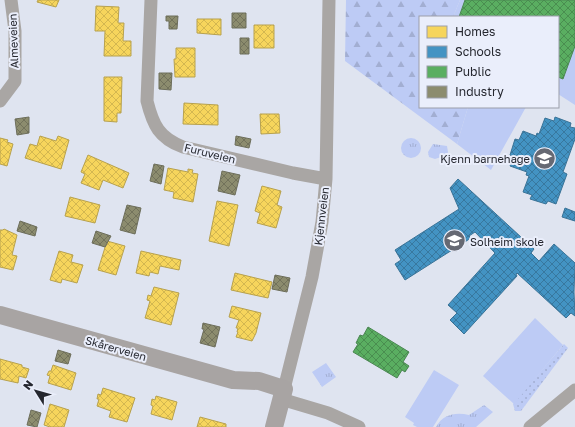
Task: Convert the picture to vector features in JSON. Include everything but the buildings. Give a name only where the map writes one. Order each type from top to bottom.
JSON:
[{"type":"street","name":"Almeveien","points":[[0,101],[15,81],[15,31],[11,0]]},
{"type":"street","name":"Furuveien","points":[[151,0],[147,101],[151,117],[156,128],[163,136],[172,143],[183,148],[326,179]]},
{"type":"street","name":"Kjennveien","points":[[274,427],[318,247],[322,222],[326,179],[329,0]]},
{"type":"street","name":"Skårerveien","points":[[0,315],[233,380],[255,392],[283,394]]},
{"type":"street","points":[[530,427],[575,390]]},
{"type":"street","points":[[283,394],[359,427]]},
{"type":"green space","points":[[346,0],[460,0],[453,16],[419,16],[419,108],[468,108],[457,144],[345,61]]},
{"type":"green space","points":[[460,0],[575,0],[575,105],[559,95],[559,16],[453,16]]},
{"type":"green space","points":[[468,108],[525,108],[491,170],[457,144]]},
{"type":"green space","points":[[411,138],[418,141],[421,148],[418,155],[411,158],[404,155],[401,148],[404,141]]},
{"type":"green space","points":[[433,144],[447,146],[447,155],[435,159],[429,157],[428,152]]},
{"type":"green space","points":[[535,318],[563,345],[514,404],[483,376]]},
{"type":"green space","points":[[564,344],[568,348],[521,411],[515,411],[513,404]]},
{"type":"green space","points":[[326,363],[336,377],[322,387],[312,372]]},
{"type":"green space","points":[[434,370],[459,385],[433,427],[417,427],[405,417]]},
{"type":"green space","points":[[484,405],[493,412],[476,427],[436,427],[442,419],[450,415],[469,415]]},
{"type":"place","name":"Kjenn barnehage","points":[[545,158]]},
{"type":"place","name":"Solheim skole","points":[[454,241]]}]
